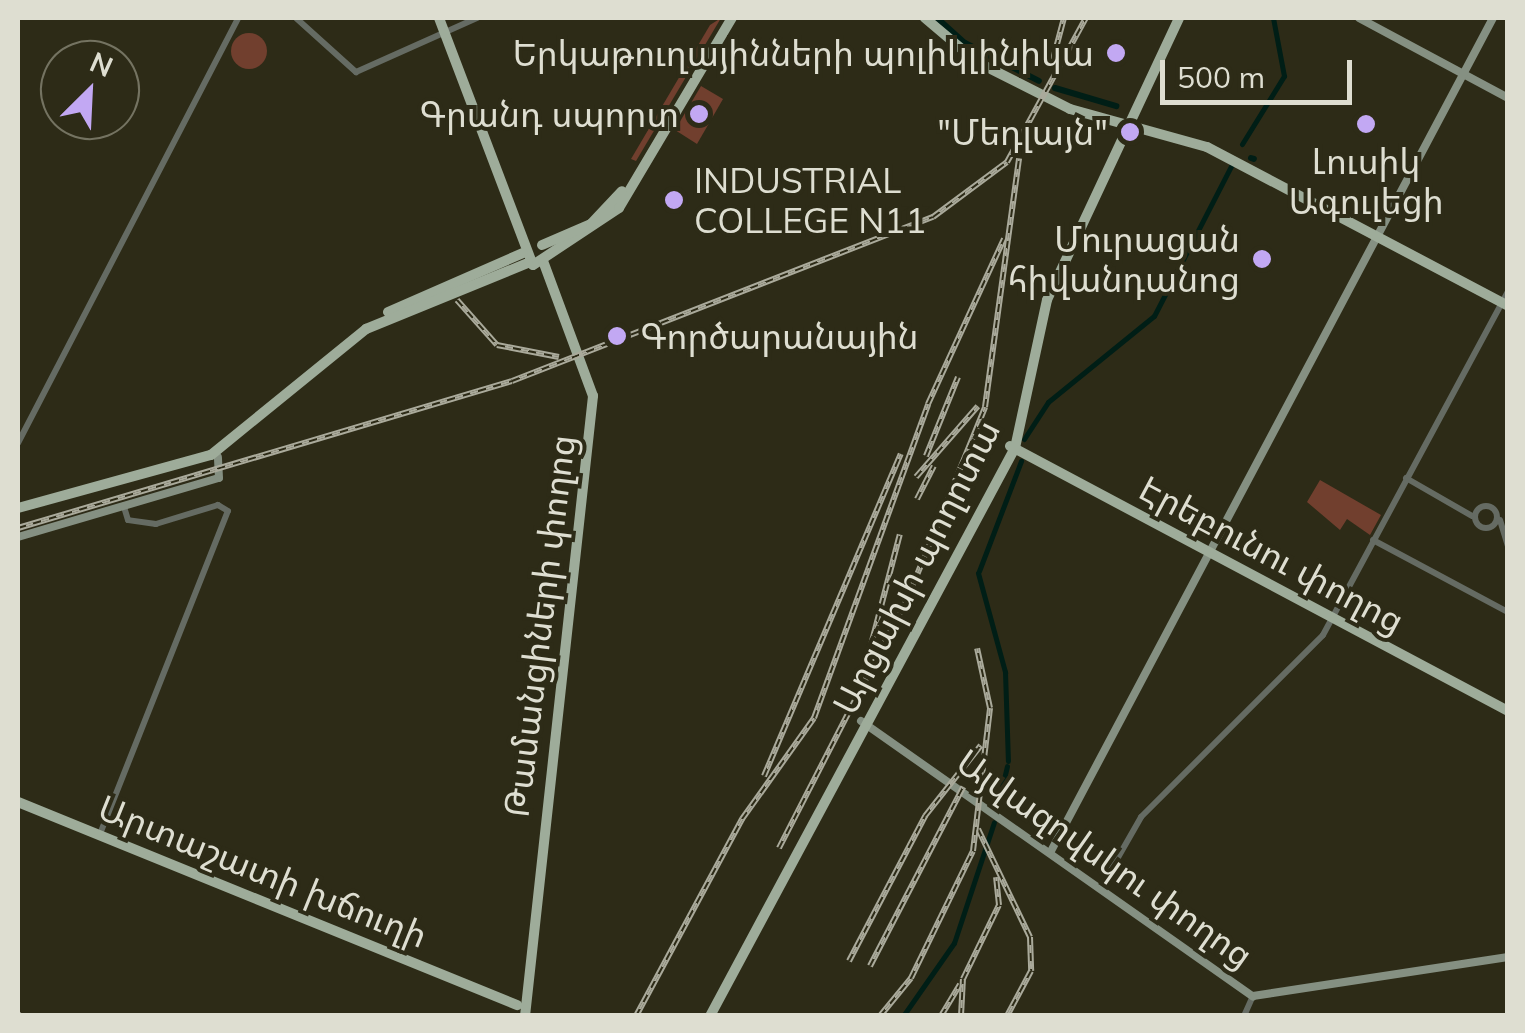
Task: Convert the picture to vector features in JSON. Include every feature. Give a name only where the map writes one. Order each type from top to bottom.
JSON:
[{"type":"main road","points":[[18,505],[217,452],[374,321],[533,258],[603,220],[632,179],[728,18]]},
{"type":"main road","points":[[928,18],[978,60],[1093,114],[1210,142],[1506,299]]},
{"type":"main road","name":"Արցախի պողոտա","points":[[707,1016],[1014,444],[1042,306],[1175,18]]},
{"type":"main road","points":[[1358,18],[1508,98]]},
{"type":"main road","points":[[1050,853],[1493,18]]},
{"type":"main road","points":[[444,24],[541,244]]},
{"type":"main road","points":[[444,24],[533,258]]},
{"type":"main road","points":[[533,258],[541,244],[603,220]]},
{"type":"main road","points":[[533,258],[541,244]]},
{"type":"main road","name":"Թամանցիների փողոց","points":[[520,1012],[594,396],[533,258]]},
{"type":"main road","name":"Էրեբունու փողոց","points":[[1014,444],[1508,703]]},
{"type":"main road","points":[[18,538],[219,478],[217,452]]},
{"type":"main road","name":"Էրեբունու փողոց","points":[[1333,614],[1508,711]]},
{"type":"main road","name":"Այվազովսկու փողոց","points":[[864,722],[1253,996],[1508,957]]},
{"type":"main road","name":"Արտաշատի խճուղի","points":[[18,802],[488,992],[520,1012]]},
{"type":"street","points":[[18,443],[238,18]]},
{"type":"street","points":[[296,18],[356,72],[444,24],[476,18]]},
{"type":"street","points":[[1100,888],[1141,817],[1333,614],[1506,299]]},
{"type":"street","points":[[1406,478],[1472,513],[1501,516]]},
{"type":"street","points":[[100,834],[228,511],[218,505],[156,524],[128,520],[124,507]]},
{"type":"street","points":[[1472,513],[1479,526],[1501,516]]},
{"type":"street","points":[[1501,516],[1508,547]]},
{"type":"street","points":[[1373,540],[1508,612]]},
{"type":"street","points":[[1244,1016],[1253,996]]},
{"type":"shaded area","points":[[721,18],[636,161],[631,159],[710,25]]},
{"type":"shaded area","points":[[249,33],[262,38],[267,51],[262,64],[249,69],[236,64],[231,51],[236,38]]},
{"type":"shaded area","name":"Գրանդ սպորտ","points":[[701,86],[723,99],[697,144],[675,130]]},
{"type":"shaded area","points":[[1320,480],[1381,515],[1370,535],[1347,519],[1340,530],[1307,502]]},
{"type":"waterway","points":[[937,18],[965,43],[1039,81]]},
{"type":"waterway","points":[[1242,144],[1284,76],[1273,18]]},
{"type":"waterway","points":[[1055,88],[1116,106]]},
{"type":"waterway","points":[[1024,439],[1048,402],[1154,316],[1232,164]]},
{"type":"waterway","points":[[979,571],[1021,461]]},
{"type":"waterway","points":[[978,573],[1005,672],[1008,761]]},
{"type":"waterway","points":[[997,809],[1007,766]]},
{"type":"waterway","points":[[903,1016],[954,943],[994,822]]},
{"type":"railway","points":[[1052,63],[1064,18]]},
{"type":"railway","points":[[18,528],[512,381],[933,217],[1007,162],[1086,18]]},
{"type":"railway","points":[[779,848],[908,597],[985,407],[1019,158]]},
{"type":"railway","points":[[636,1016],[742,819],[814,718],[928,404],[1004,239]]},
{"type":"railway","points":[[457,300],[497,345],[559,357]]},
{"type":"railway","points":[[926,456],[958,377]]},
{"type":"railway","points":[[916,477],[978,406]]},
{"type":"railway","points":[[764,776],[901,454]]},
{"type":"railway","points":[[917,499],[934,466]]},
{"type":"railway","points":[[865,668],[900,534]]},
{"type":"railway","points":[[880,1016],[911,978],[973,851],[990,708],[977,648]]},
{"type":"railway","points":[[849,961],[925,816],[981,745]]},
{"type":"railway","points":[[870,966],[963,787]]},
{"type":"railway","points":[[978,829],[1030,937],[1031,971],[1007,1016]]},
{"type":"railway","points":[[961,1016],[963,979],[999,905],[996,877]]},
{"type":"railway","points":[[941,1016],[960,984]]},
{"type":"place","name":"Երկաթուղայինների պոլիկլինիկա","points":[[1116,53]]},
{"type":"place","name":"Գրանդ սպորտ","points":[[699,114]]},
{"type":"place","name":"Լուսիկ Ագուլեցի","points":[[1366,124]]},
{"type":"place","name":"\"Մեդլայն\"","points":[[1130,132]]},
{"type":"place","name":"INDUSTRIAL COLLEGE N11","points":[[674,200]]},
{"type":"place","name":"Մուրացան հիվանդանոց","points":[[1262,259]]},
{"type":"place","name":"Գործարանային","points":[[617,336]]}]
